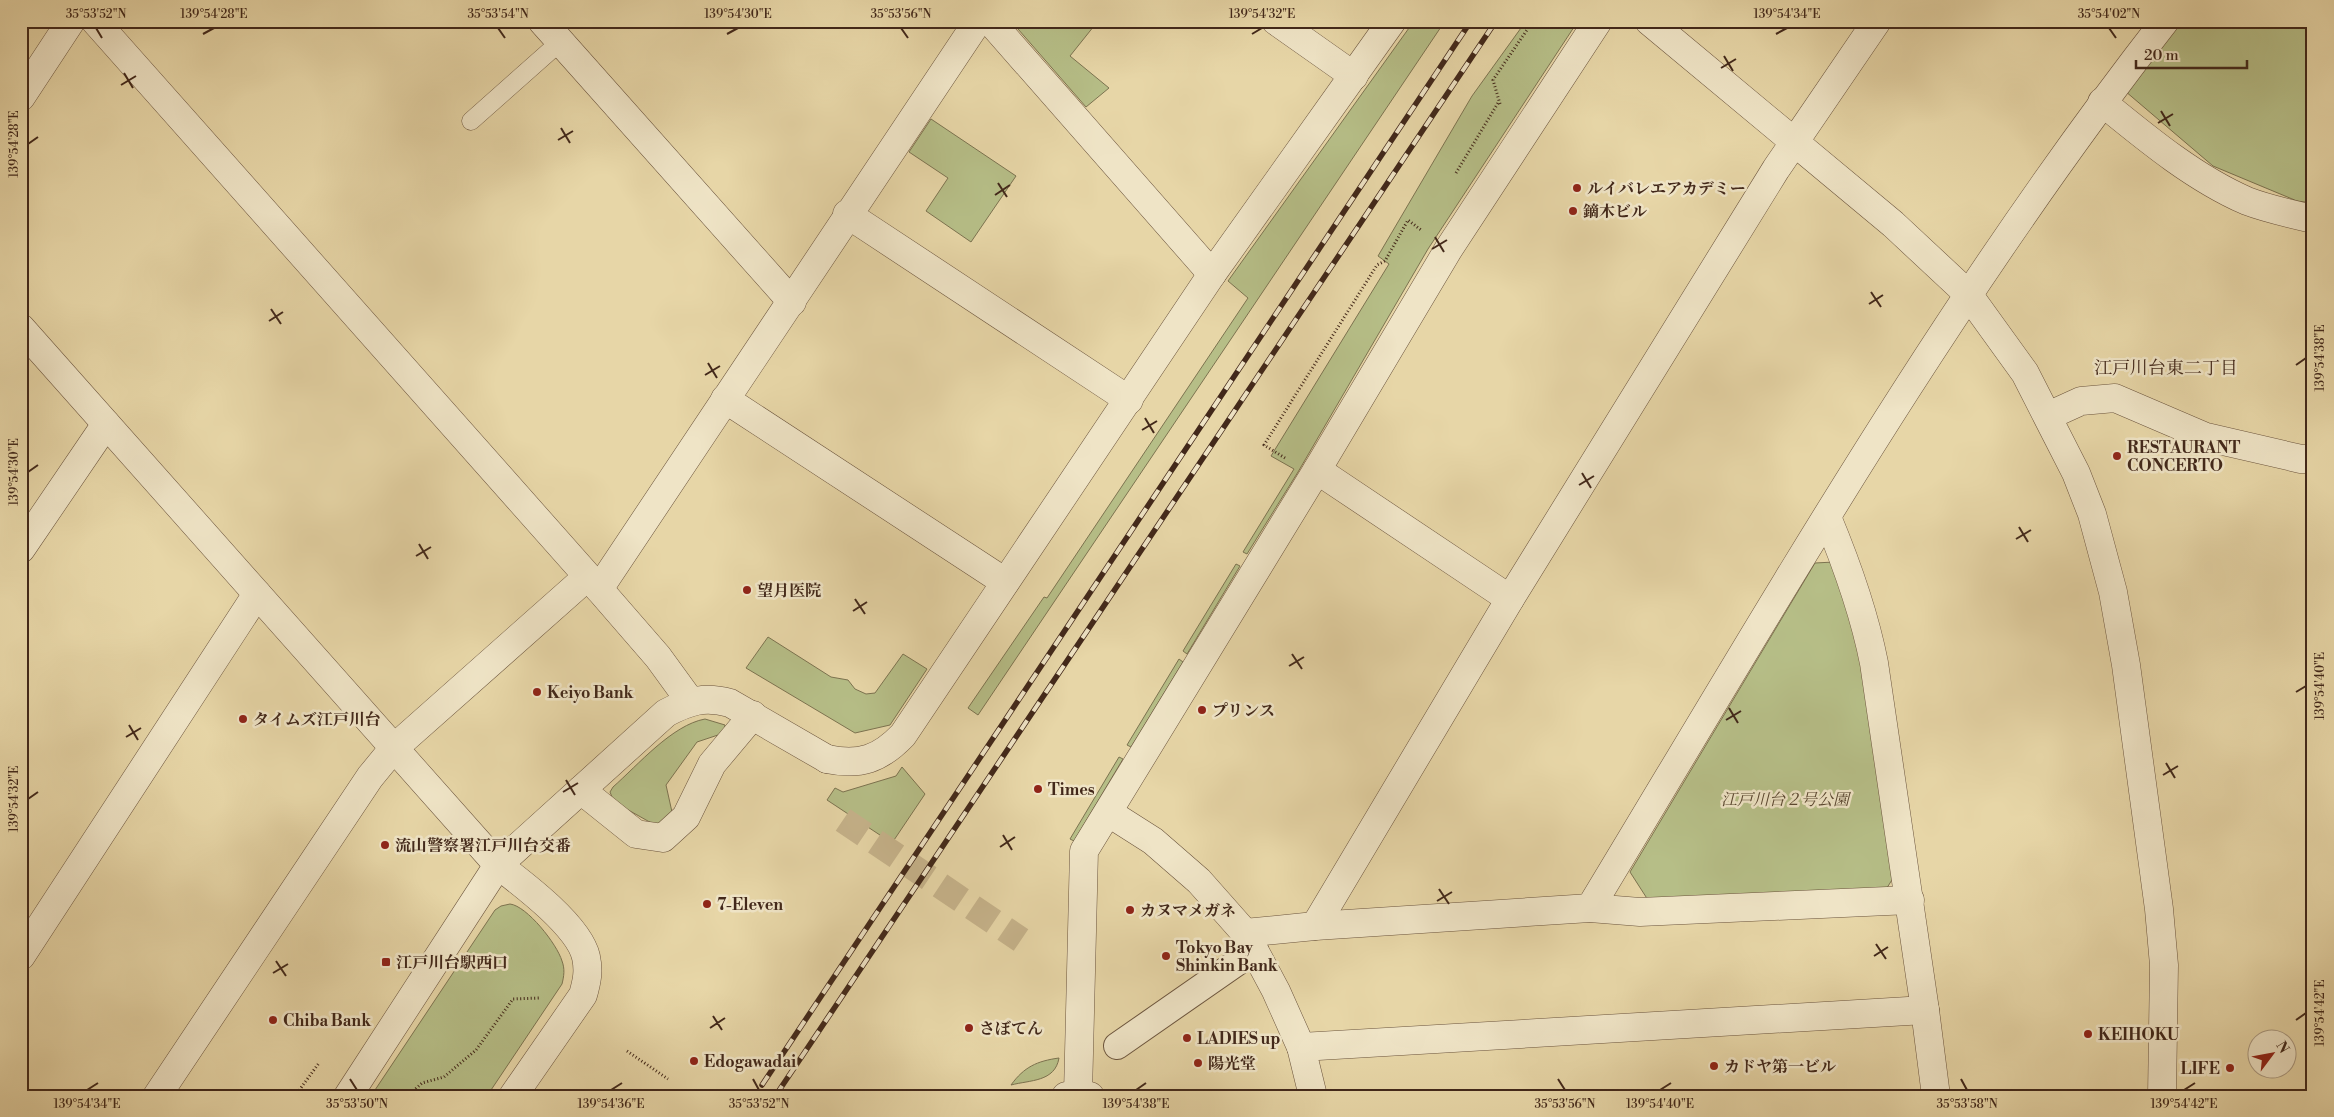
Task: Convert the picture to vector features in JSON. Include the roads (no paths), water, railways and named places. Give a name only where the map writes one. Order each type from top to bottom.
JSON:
[{"type":"street","points":[[21,97],[71,21]]},
{"type":"street","points":[[95,21],[658,657],[690,701]]},
{"type":"street","points":[[542,21],[792,302]]},
{"type":"street","points":[[157,1096],[370,777],[394,749],[593,583],[725,400],[792,302],[847,214],[978,21]]},
{"type":"street","points":[[990,21],[1212,274]]},
{"type":"street","points":[[1276,21],[1354,76]]},
{"type":"street","points":[[348,1096],[498,865],[666,714],[690,701],[718,700],[753,715],[827,760],[846,763],[870,759],[888,751],[903,735],[1212,274],[1392,21]]},
{"type":"street","points":[[1078,1095],[1084,851],[1109,814],[1448,250],[1598,21]]},
{"type":"street","points":[[1649,21],[1893,224],[1968,294],[2024,373],[2076,473],[2092,514],[2113,592],[2126,665],[2159,909],[2164,965],[2162,1096]]},
{"type":"street","points":[[1315,926],[1510,599],[1794,140],[1877,21]]},
{"type":"street","points":[[1590,908],[1827,517],[1968,294],[2102,102],[2165,21]]},
{"type":"street","points":[[2102,102],[2141,134],[2209,180],[2246,200],[2286,213],[2313,219]]},
{"type":"street","points":[[847,214],[1129,400]]},
{"type":"street","points":[[21,328],[498,865],[556,913],[577,939],[586,955],[588,977],[583,995],[513,1096]]},
{"type":"street","points":[[2048,416],[2080,402],[2114,398],[2206,437],[2302,459],[2313,459]]},
{"type":"street","points":[[725,400],[1005,582]]},
{"type":"street","points":[[21,549],[106,424]]},
{"type":"street","points":[[1315,472],[1510,599]]},
{"type":"street","points":[[1827,517],[1846,563],[1866,624],[1874,663],[1910,900],[1936,1096]]},
{"type":"street","points":[[21,956],[257,594]]},
{"type":"street","points":[[581,790],[636,834],[663,838],[686,817],[712,764],[753,715]]},
{"type":"street","points":[[1109,814],[1153,840],[1199,881],[1250,942],[1301,1047],[1313,1096]]},
{"type":"street","points":[[1116,1046],[1250,942],[1315,926],[1590,908],[1640,912],[1910,900]]},
{"type":"street","points":[[1301,1047],[1925,1010]]},
{"type":"lane","points":[[471,121],[560,42]]},
{"type":"tunnel","points":[[843,820],[1021,940]]},
{"type":"railway","points":[[762,1085],[1471,21]]},
{"type":"railway","points":[[776,1095],[1496,21]]},
{"type":"place","name":"ルイバレエアカデミー","points":[[1577,188]]},
{"type":"place","name":"鏑木ビル","points":[[1573,211]]},
{"type":"place","name":"RESTAURANT CONCERTO","points":[[2117,456]]},
{"type":"place","name":"望月医院","points":[[747,590]]},
{"type":"place","name":"Keiyo Bank","points":[[537,692]]},
{"type":"place","name":"プリンス","points":[[1202,710]]},
{"type":"place","name":"タイムズ江戸川台","points":[[243,719]]},
{"type":"place","name":"Times","points":[[1038,789]]},
{"type":"place","name":"流山警察署江戸川台交番","points":[[385,845]]},
{"type":"place","name":"7-Eleven","points":[[707,904]]},
{"type":"place","name":"カヌマメガネ","points":[[1130,910]]},
{"type":"place","name":"Tokyo Bay Shinkin Bank","points":[[1166,956]]},
{"type":"place","name":"江戸川台駅西口","points":[[386,962]]},
{"type":"place","name":"Chiba Bank","points":[[273,1020]]},
{"type":"place","name":"さぼてん","points":[[969,1028]]},
{"type":"place","name":"KEIHOKU","points":[[2088,1034]]},
{"type":"place","name":"LADIES up","points":[[1187,1038]]},
{"type":"place","name":"Edogawadai","points":[[694,1061]]},
{"type":"place","name":"陽光堂","points":[[1198,1063]]},
{"type":"place","name":"カドヤ第一ビル","points":[[1714,1066]]},
{"type":"place","name":"LIFE","points":[[2230,1068]]},
{"type":"district","name":"江戸川台東二丁目","points":[[2166,368]]},
{"type":"park label","name":"江戸川台２号公園","points":[[1785,799]]}]
